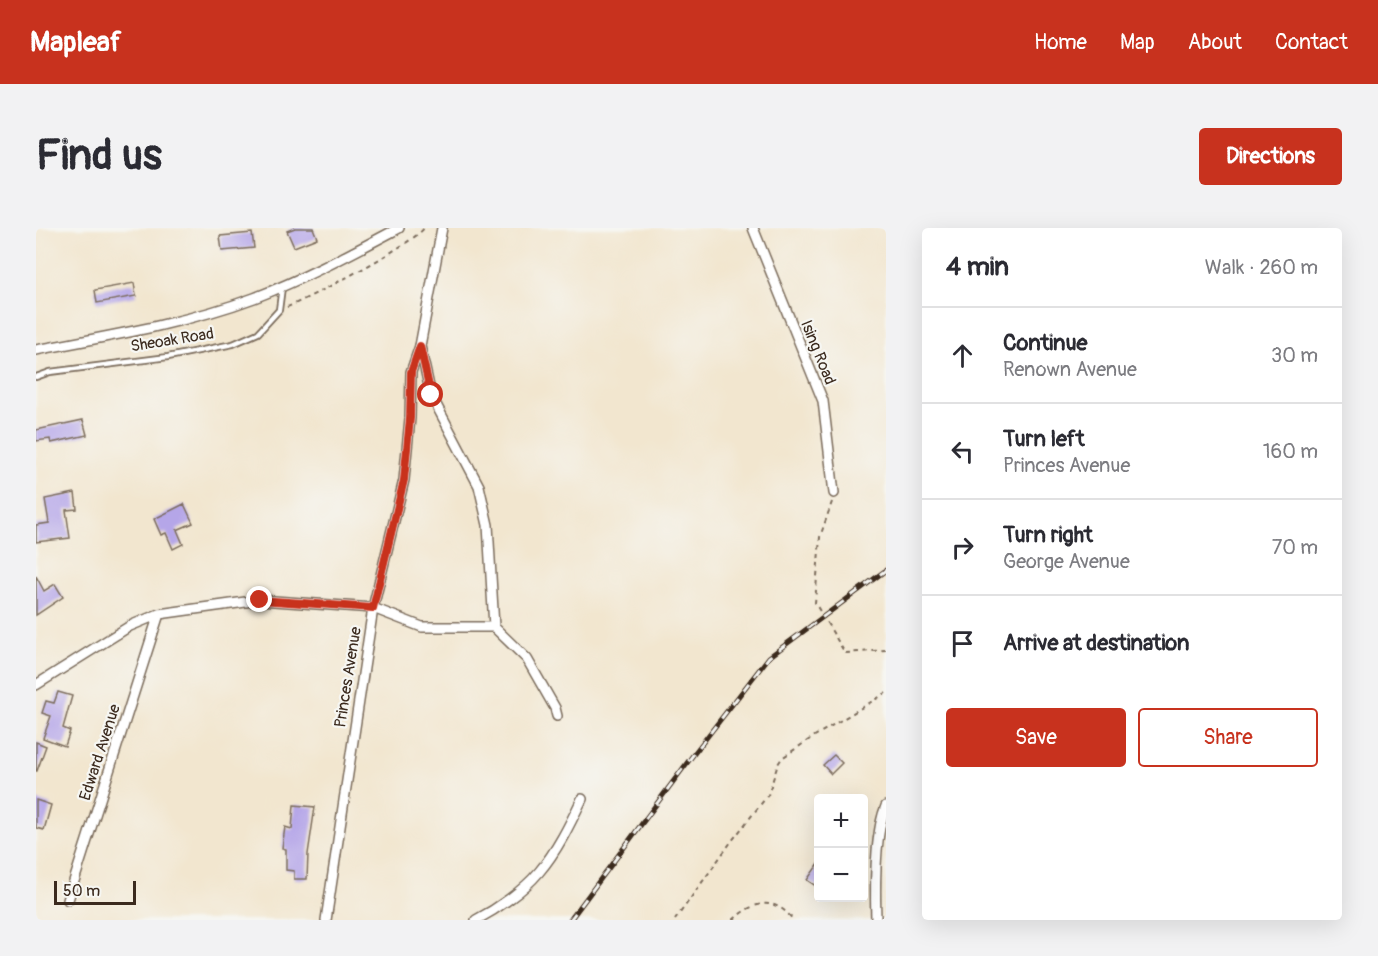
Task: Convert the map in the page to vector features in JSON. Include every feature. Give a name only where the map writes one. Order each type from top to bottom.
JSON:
[{"type":"street","name":"Sheoak Road","points":[[36,350],[134,332],[227,307],[282,287],[399,228]]},
{"type":"street","name":"Princes Avenue","points":[[326,920],[373,608],[404,480],[410,418],[411,372],[420,346],[442,228]]},
{"type":"street","name":"Ising Road","points":[[753,228],[823,400],[834,493]]},
{"type":"street","points":[[420,346],[431,395],[479,486],[488,525],[494,627],[527,659],[555,708],[557,716]]},
{"type":"street","points":[[36,685],[130,626],[159,614],[260,600],[373,608],[422,627],[494,627]]},
{"type":"street","name":"Edward Avenue","points":[[68,900],[159,614]]},
{"type":"street","points":[[476,920],[498,908],[539,873],[564,835],[582,799]]},
{"type":"street","points":[[876,920],[875,898],[880,819],[886,806]]},
{"type":"lane","points":[[279,310],[282,287]]},
{"type":"lane","name":"Sheoak Road","points":[[36,377],[50,372],[168,357],[233,344],[258,333],[279,310]]},
{"type":"path","points":[[279,310],[301,302],[334,284],[422,232],[424,228]]},
{"type":"path","points":[[834,493],[820,537],[815,603],[845,653],[886,650]]},
{"type":"path","points":[[675,920],[768,795],[782,758],[886,693]]},
{"type":"path","points":[[733,920],[760,904],[771,903],[781,908],[793,920]]},
{"type":"building","points":[[295,228],[313,228],[317,238],[294,247],[287,231]]},
{"type":"building","points":[[252,233],[254,248],[222,251],[220,236]]},
{"type":"building","points":[[134,283],[136,296],[97,303],[95,290]]},
{"type":"building","points":[[83,420],[87,435],[51,443],[50,439],[36,441],[36,430]]},
{"type":"building","points":[[75,493],[77,509],[66,510],[70,538],[36,542],[36,525],[49,523],[45,499]]},
{"type":"building","points":[[184,504],[193,523],[177,530],[183,544],[173,549],[166,533],[161,535],[154,519]]},
{"type":"building","points":[[36,576],[44,591],[55,584],[63,597],[36,615]]},
{"type":"building","points":[[58,692],[72,696],[63,728],[70,731],[65,746],[43,738],[51,716],[42,713],[46,701],[54,703]]},
{"type":"building","points":[[36,742],[46,746],[37,771],[36,771]]},
{"type":"building","points":[[834,755],[842,763],[831,774],[823,765]]},
{"type":"building","points":[[36,800],[51,805],[44,830],[36,828]]},
{"type":"building","points":[[294,805],[315,807],[307,879],[294,879],[294,871],[286,870],[286,849],[282,848],[285,827],[292,829]]},
{"type":"building","points":[[814,870],[814,885],[807,880]]},
{"type":"railway","points":[[570,920],[769,657],[886,570]]},
{"type":"route","points":[[260,600],[373,608],[404,480],[410,418],[411,372],[420,346],[431,395]]}]
